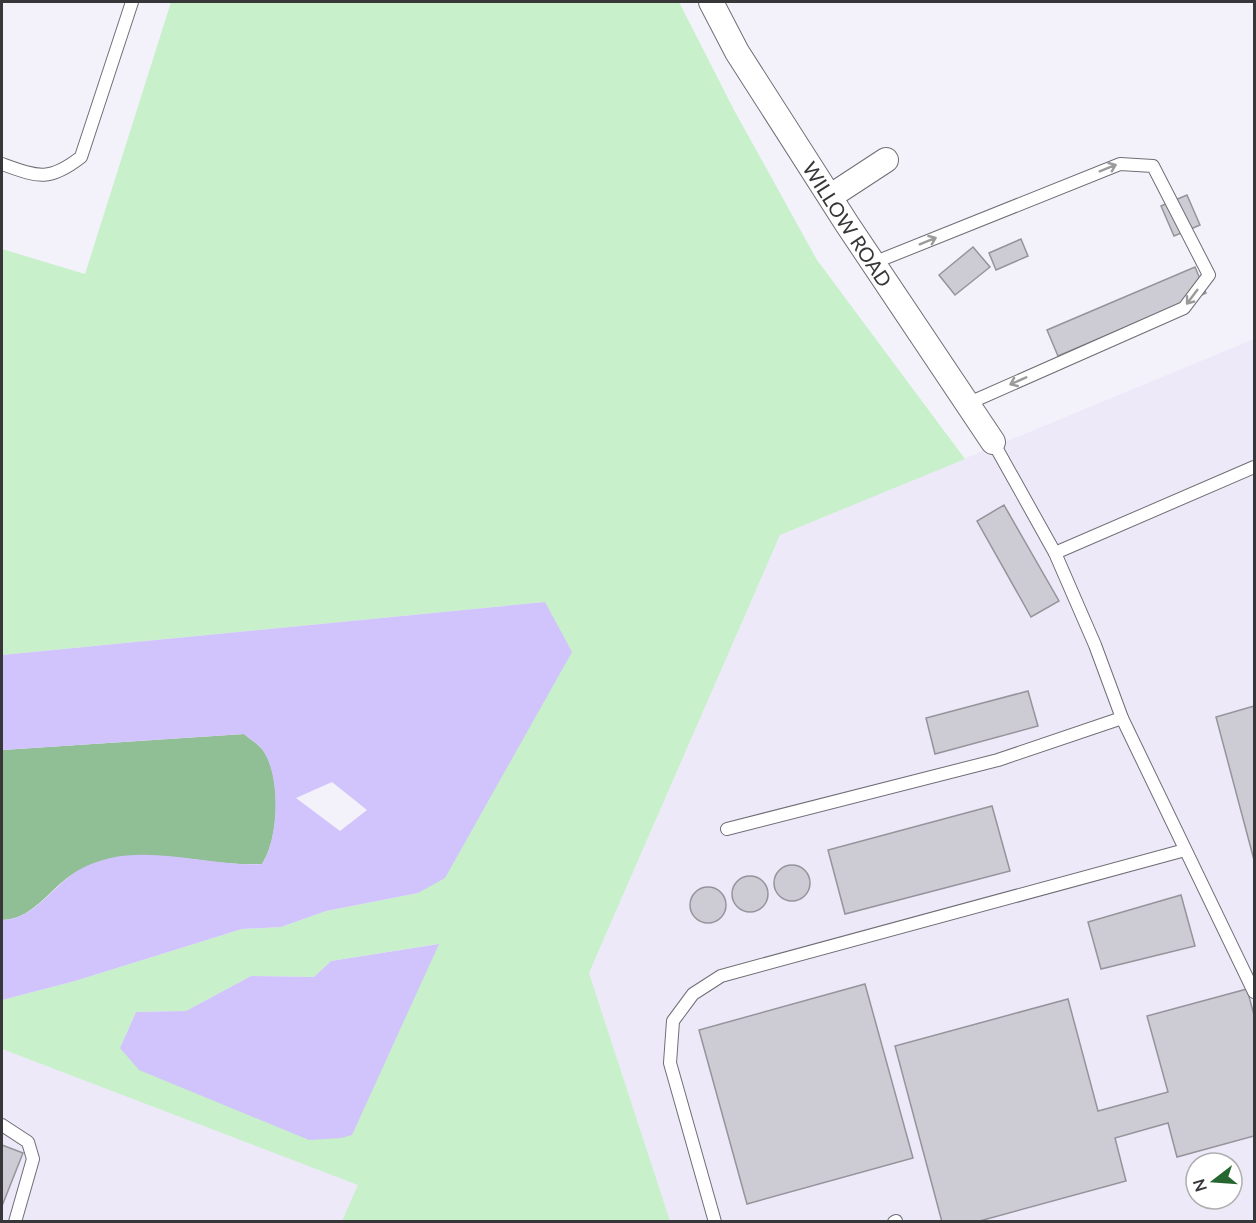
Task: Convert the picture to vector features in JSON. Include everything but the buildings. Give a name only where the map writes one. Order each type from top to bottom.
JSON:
[{"type":"street","name":"WILLOW ROAD","points":[[711,2],[737,51],[873,263],[993,441]]},
{"type":"street","points":[[831,196],[886,160]]},
{"type":"lane","points":[[2,164],[35,176],[62,172],[81,158],[132,2]]},
{"type":"lane","points":[[873,263],[1120,164],[1153,166],[1209,275],[1184,308],[969,403]]},
{"type":"lane","points":[[993,441],[1054,554],[1095,645],[1122,718],[1254,992]]},
{"type":"lane","points":[[1054,554],[1254,467]]},
{"type":"lane","points":[[727,829],[998,760],[1122,718]]},
{"type":"lane","points":[[715,1221],[670,1063],[673,1021],[693,994],[721,976],[1185,850]]},
{"type":"lane","points":[[2,1125],[28,1142],[33,1159],[15,1221]]},
{"type":"shaded area","points":[[1254,339],[1254,1221],[670,1221],[589,973],[780,535]]},
{"type":"shaded area","points":[[545,602],[572,652],[445,878],[418,893],[326,911],[281,927],[242,929],[75,981],[2,1000],[2,920],[13,919],[33,908],[77,871],[99,861],[121,856],[168,856],[239,864],[262,864],[272,839],[276,806],[268,760],[262,749],[244,734],[2,750],[2,655]],"holes":[[[332,782],[367,810],[340,831],[296,798]]]},
{"type":"shaded area","points":[[439,944],[352,1135],[309,1140],[139,1070],[120,1048],[136,1012],[186,1011],[251,976],[314,977],[331,961]]},
{"type":"shaded area","points":[[2,1049],[359,1185],[342,1221],[2,1221]]},
{"type":"green space","points":[[171,2],[679,2],[734,110],[817,260],[965,459],[780,535],[589,973],[670,1221],[342,1221],[358,1185],[2,1049],[2,1000],[75,981],[242,929],[281,927],[326,911],[418,893],[422,889],[545,602],[2,655],[2,249],[85,274]],"holes":[[[438,944],[120,1048],[136,1012],[186,1011],[251,976],[314,977],[331,961]]]},
{"type":"green space","points":[[244,734],[260,747],[273,774],[275,823],[268,853],[262,864],[150,856],[106,861],[71,875],[25,914],[2,920],[2,750]]}]
